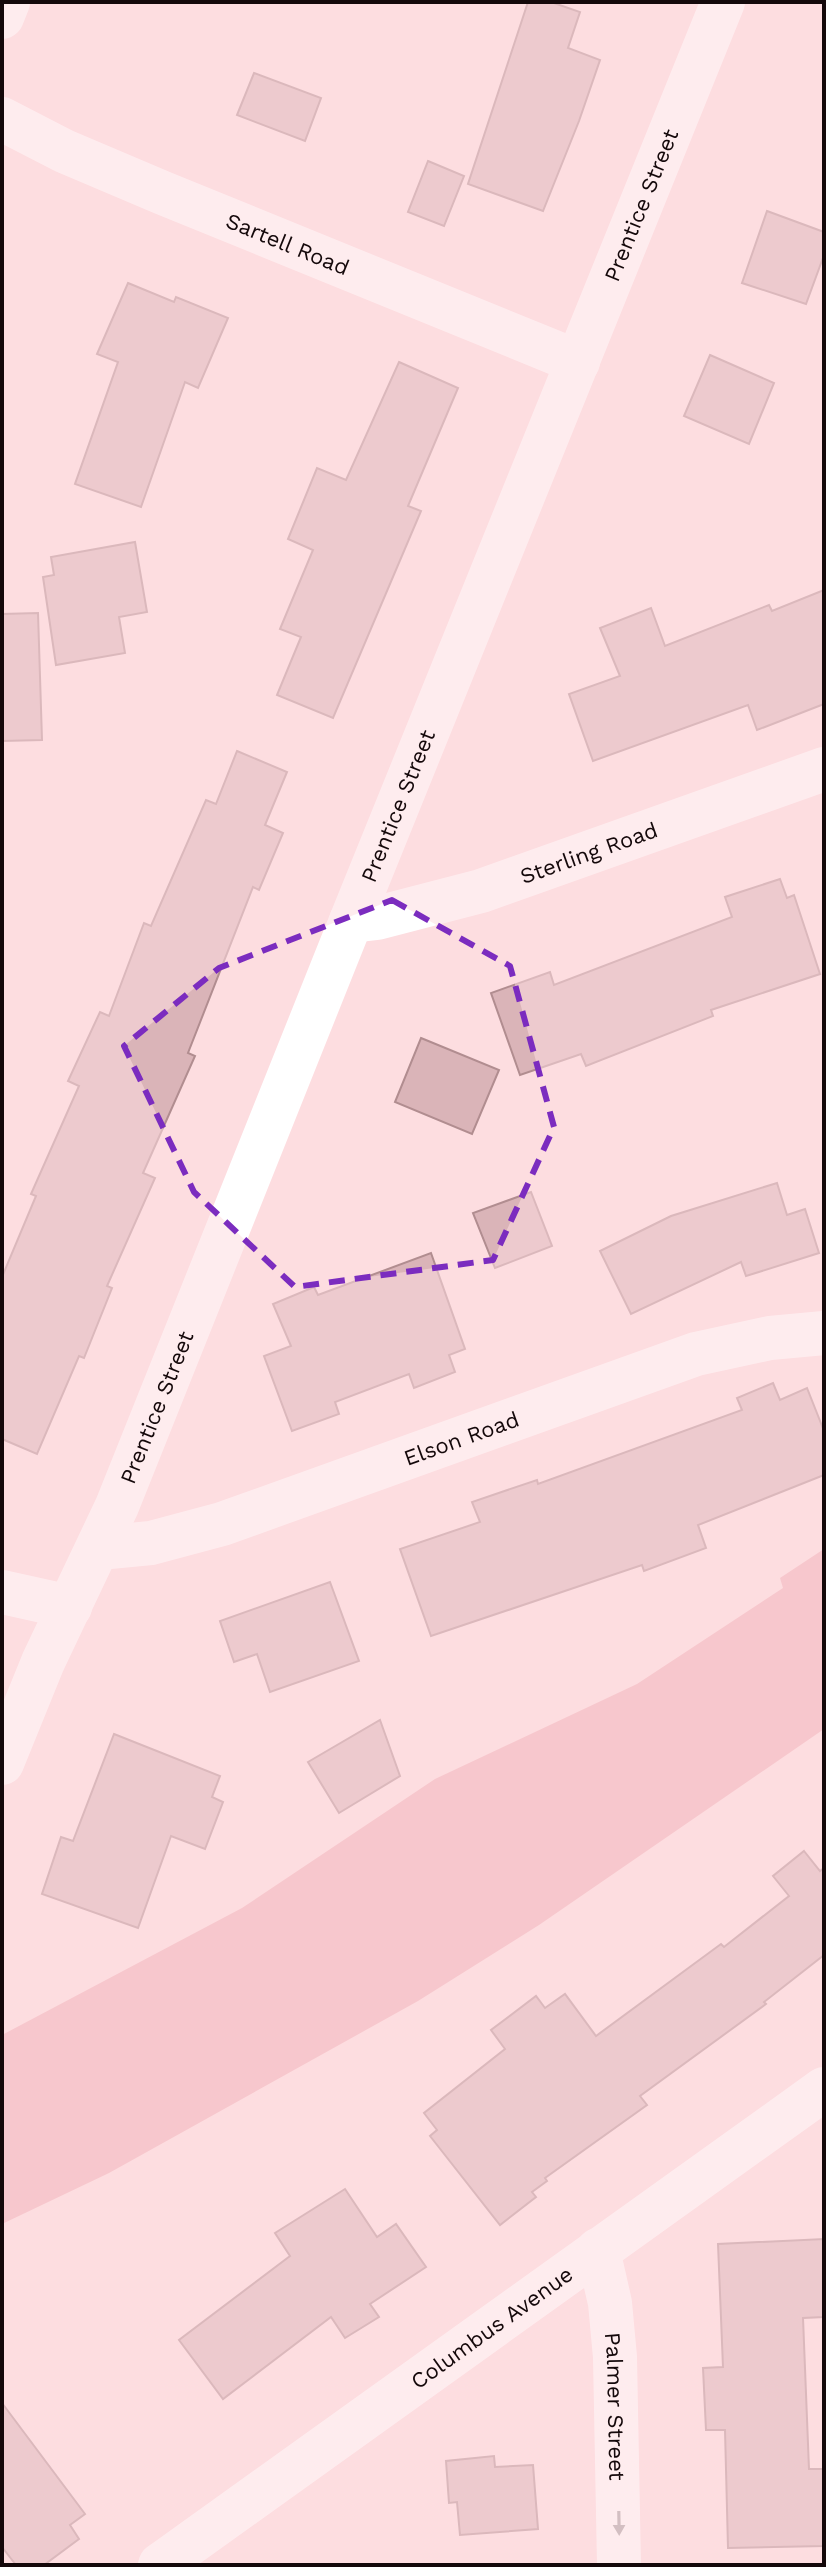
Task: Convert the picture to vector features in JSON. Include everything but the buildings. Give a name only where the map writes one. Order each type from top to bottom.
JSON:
[{"type":"street","points":[[2,17],[8,2]]},
{"type":"street","name":"Prentice Street","points":[[2,1763],[43,1662],[99,1548],[723,2]]},
{"type":"street","name":"Sartell Road","points":[[2,119],[64,151],[163,193],[578,362]]},
{"type":"street","name":"Sterling Road","points":[[351,921],[404,912],[481,891],[824,769]]},
{"type":"street","name":"Elson Road","points":[[99,1548],[151,1543],[222,1524],[696,1354],[770,1338],[824,1333]]},
{"type":"street","points":[[2,1592],[70,1607]]},
{"type":"street","name":"Columbus Avenue","points":[[160,2565],[824,2089]]},
{"type":"street","name":"Palmer Street","points":[[598,2250],[610,2303],[615,2357],[619,2565]]},
{"type":"highlighted area","points":[[392,900],[510,966],[554,1127],[493,1260],[295,1287],[194,1192],[124,1046],[219,968]]},
{"type":"shaded area","points":[[824,1549],[824,1729],[539,1925],[418,2001],[109,2173],[2,2224],[2,2035],[242,1908],[435,1779],[637,1684],[783,1588],[780,1578]]}]
